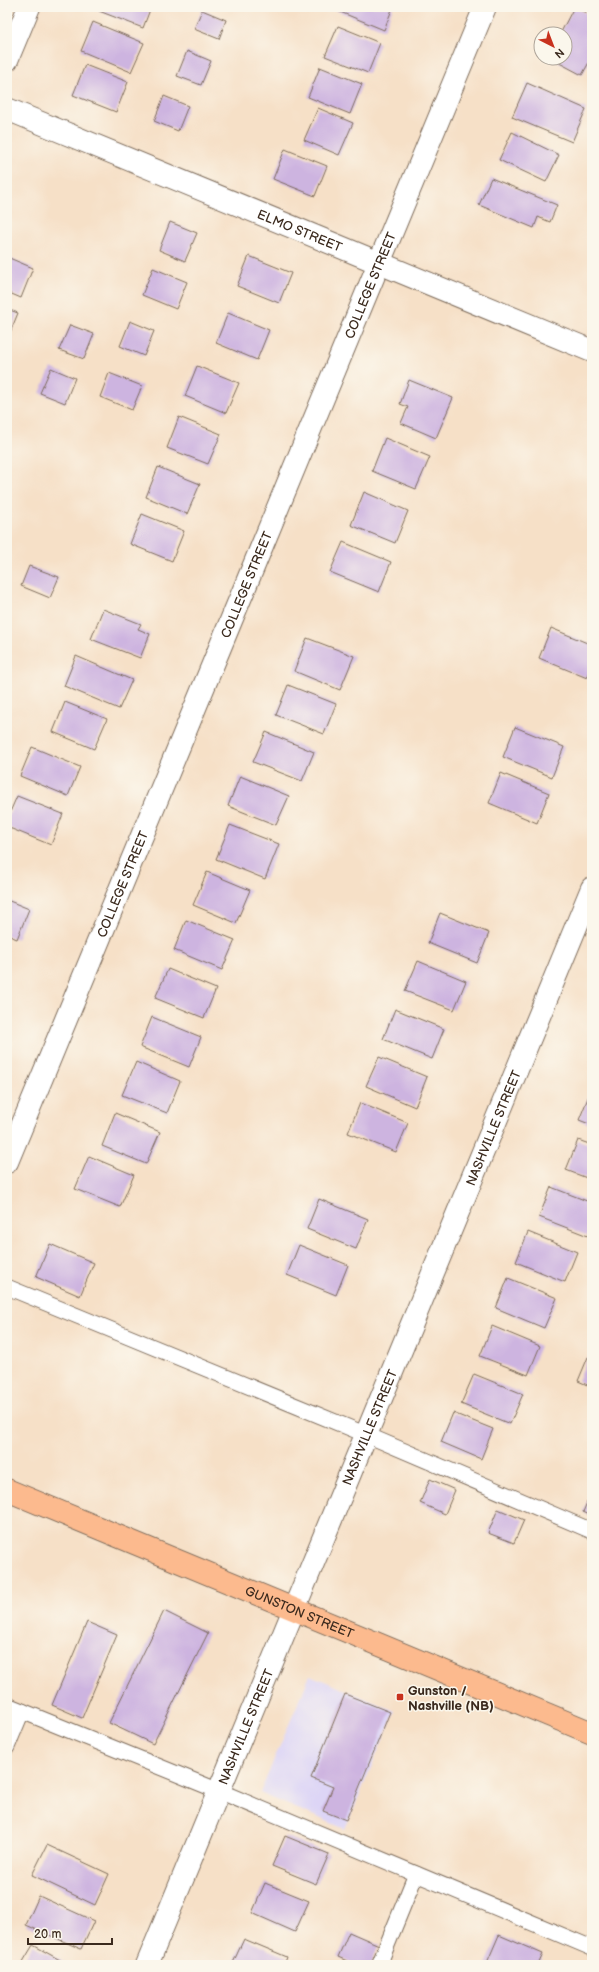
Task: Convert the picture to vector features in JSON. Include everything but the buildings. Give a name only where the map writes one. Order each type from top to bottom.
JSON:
[{"type":"main road","name":"GUNSTON STREET","points":[[7,1490],[592,1733]]},
{"type":"street","points":[[7,60],[29,7]]},
{"type":"street","name":"COLLEGE STREET","points":[[7,1162],[484,7]]},
{"type":"street","name":"ELMO STREET","points":[[7,109],[592,352]]},
{"type":"street","name":"NASHVILLE STREET","points":[[147,1965],[592,888]]},
{"type":"lane","points":[[7,1287],[367,1435],[592,1531]]},
{"type":"lane","points":[[7,1705],[219,1791],[592,1948]]},
{"type":"lane","points":[[7,1747],[22,1711]]},
{"type":"lane","points":[[379,1965],[416,1874]]},
{"type":"shaded area","points":[[310,1675],[395,1711],[345,1829],[260,1793]]},
{"type":"place","name":"Gunston / Nashville (NB)","points":[[400,1697]]}]
